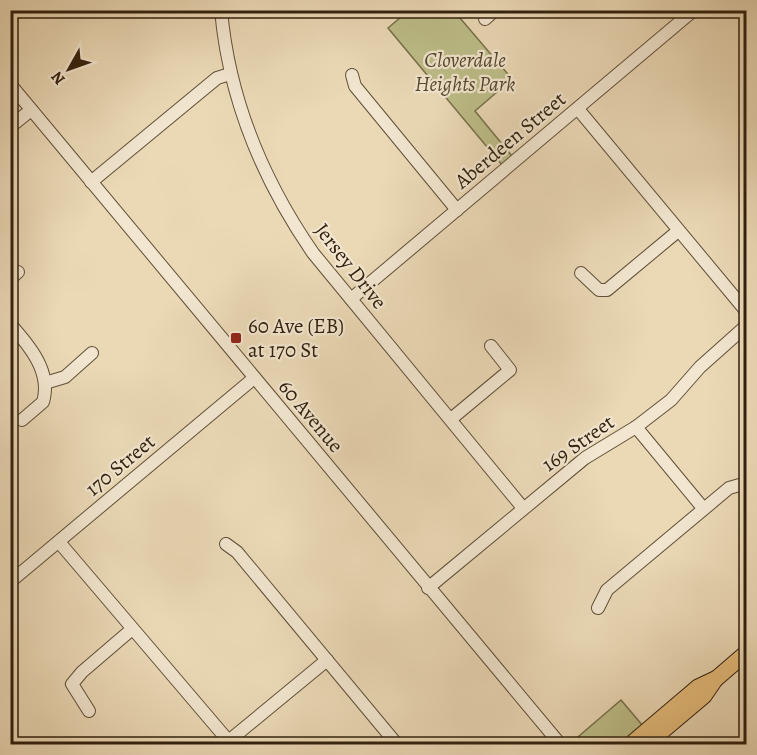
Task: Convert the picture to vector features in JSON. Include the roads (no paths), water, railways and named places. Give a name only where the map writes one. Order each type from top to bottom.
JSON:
[{"type":"main road","points":[[647,744],[704,696],[717,678],[747,653]]},
{"type":"main road","points":[[631,744],[698,687],[717,678]]},
{"type":"street","name":"Jersey Drive","points":[[221,10],[230,74],[261,167],[274,193],[313,253],[523,508]]},
{"type":"street","points":[[485,19],[495,10]]},
{"type":"street","name":"Aberdeen Street","points":[[351,299],[694,10]]},
{"type":"street","points":[[91,182],[217,78],[230,74]]},
{"type":"street","points":[[352,75],[355,86],[457,210]]},
{"type":"street","name":"60 Avenue","points":[[10,84],[560,744]]},
{"type":"street","points":[[10,127],[31,110]]},
{"type":"street","points":[[578,110],[747,311]]},
{"type":"street","points":[[581,273],[599,290],[607,290],[678,231]]},
{"type":"street","points":[[10,324],[29,345],[41,368],[45,383],[43,402],[22,420]]},
{"type":"street","name":"169 Street","points":[[428,588],[585,458],[636,427],[671,400],[700,367],[747,326]]},
{"type":"street","points":[[451,419],[510,370],[491,346]]},
{"type":"street","points":[[45,383],[65,377],[92,353]]},
{"type":"street","name":"170 Street","points":[[10,582],[254,378]]},
{"type":"street","points":[[636,427],[703,508]]},
{"type":"street","points":[[598,608],[607,590],[703,508],[729,488],[743,484]]},
{"type":"street","points":[[59,542],[228,744],[327,660]]},
{"type":"street","points":[[226,544],[237,552],[395,742]]},
{"type":"street","points":[[89,711],[72,684],[82,672],[131,630]]},
{"type":"place","name":"60 Ave (EB) at 170 St","points":[[236,338]]},
{"type":"park label","name":"Cloverdale Heights Park","points":[[465,72]]}]
